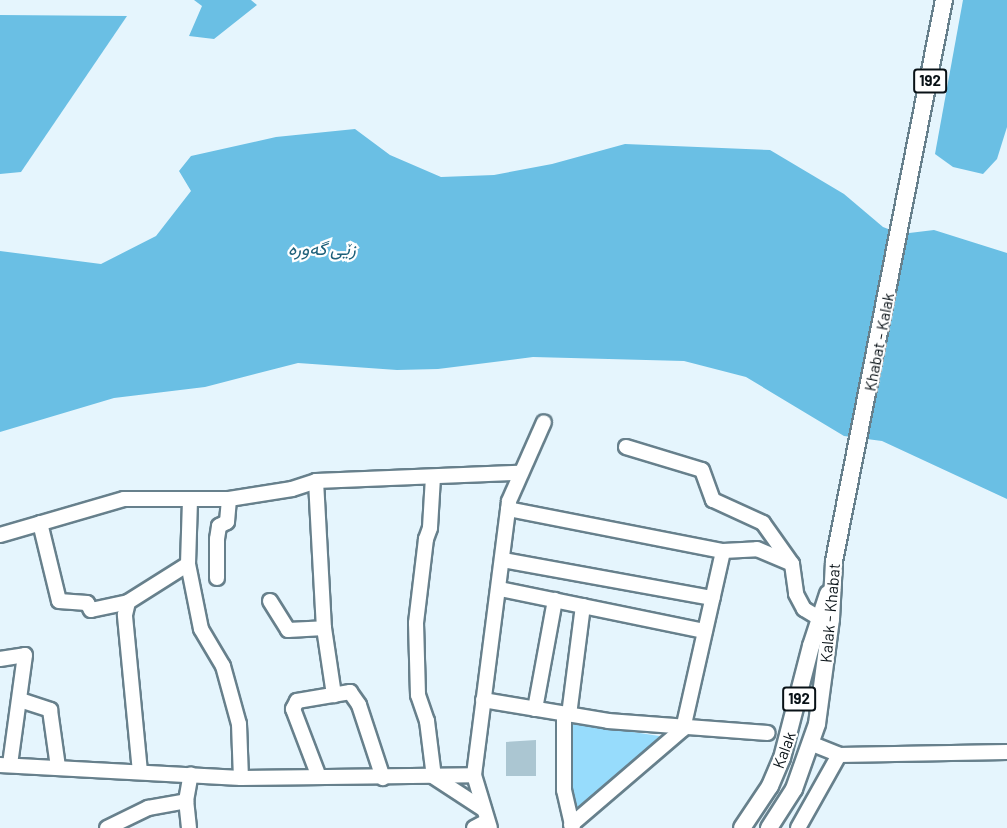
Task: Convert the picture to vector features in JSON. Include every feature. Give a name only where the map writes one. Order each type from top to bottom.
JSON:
[{"type":"main road","name":"Khabat - Kalak","points":[[856,461],[915,163],[944,0]]},
{"type":"main road","name":"Kalak - Khabat","points":[[769,828],[794,789],[810,743],[825,674],[834,561],[856,461]]},
{"type":"main road","name":"Kalak","points":[[742,828],[770,786],[782,758],[819,618],[831,589],[834,561]]},
{"type":"street","points":[[487,819],[474,775],[500,589],[508,509],[519,474],[544,422]]},
{"type":"street","points":[[626,447],[702,470],[713,500],[763,523],[792,564],[796,594],[804,609],[819,618]]},
{"type":"street","points":[[0,535],[124,499],[190,501],[229,499],[292,489],[316,481],[519,474]]},
{"type":"street","points":[[433,477],[430,528],[426,539],[416,623],[418,695],[428,721],[434,777],[487,819]]},
{"type":"street","points":[[316,481],[324,628],[334,695]]},
{"type":"street","points":[[217,578],[217,539],[219,526],[227,522],[229,499]]},
{"type":"street","points":[[190,501],[188,579],[193,585],[201,629],[223,666],[239,724],[241,778]]},
{"type":"street","points":[[508,509],[723,551],[757,549],[792,564]]},
{"type":"street","points":[[40,523],[59,601],[87,603],[91,610],[128,602],[188,564]]},
{"type":"street","points":[[583,606],[566,714],[564,790],[572,826],[683,729],[723,551]]},
{"type":"street","points":[[503,560],[713,598]]},
{"type":"street","points":[[500,589],[705,631]]},
{"type":"street","points":[[535,709],[555,600]]},
{"type":"street","points":[[270,601],[288,630],[324,628]]},
{"type":"street","points":[[128,602],[125,615],[140,772]]},
{"type":"street","points":[[0,659],[25,655],[20,700],[5,764],[241,778],[383,778],[474,775]]},
{"type":"street","points":[[319,777],[293,709],[297,701],[351,692],[356,697],[383,778]]},
{"type":"street","points":[[20,700],[50,710],[58,767]]},
{"type":"street","points":[[483,700],[566,714],[683,729],[750,728],[768,733]]},
{"type":"street","points":[[810,743],[839,755],[1007,752]]},
{"type":"street","points":[[798,828],[839,755]]},
{"type":"street","points":[[189,828],[186,801],[190,774]]},
{"type":"street","points":[[107,828],[148,808],[186,801]]},
{"type":"street","points":[[474,828],[487,819]]},
{"type":"shaded area","points":[[568,722],[672,738],[577,819],[571,796]]},
{"type":"water","points":[[194,0],[251,0],[257,5],[214,39],[189,36],[202,6]]},
{"type":"water","points":[[963,0],[1007,0],[1007,127],[997,159],[983,174],[953,167],[935,154]]},
{"type":"water","points":[[0,15],[127,16],[21,172],[0,174]]},
{"type":"water","name":"زێی گەورە","points":[[355,129],[390,155],[441,177],[494,175],[552,164],[625,144],[770,150],[844,194],[883,227],[901,234],[934,230],[1007,253],[1007,499],[882,441],[844,436],[746,377],[684,361],[533,357],[438,369],[397,370],[298,363],[205,387],[114,398],[0,432],[0,251],[101,264],[156,236],[191,191],[179,171],[191,156],[276,137]]},
{"type":"building","points":[[536,740],[536,776],[506,776],[506,742]]}]
